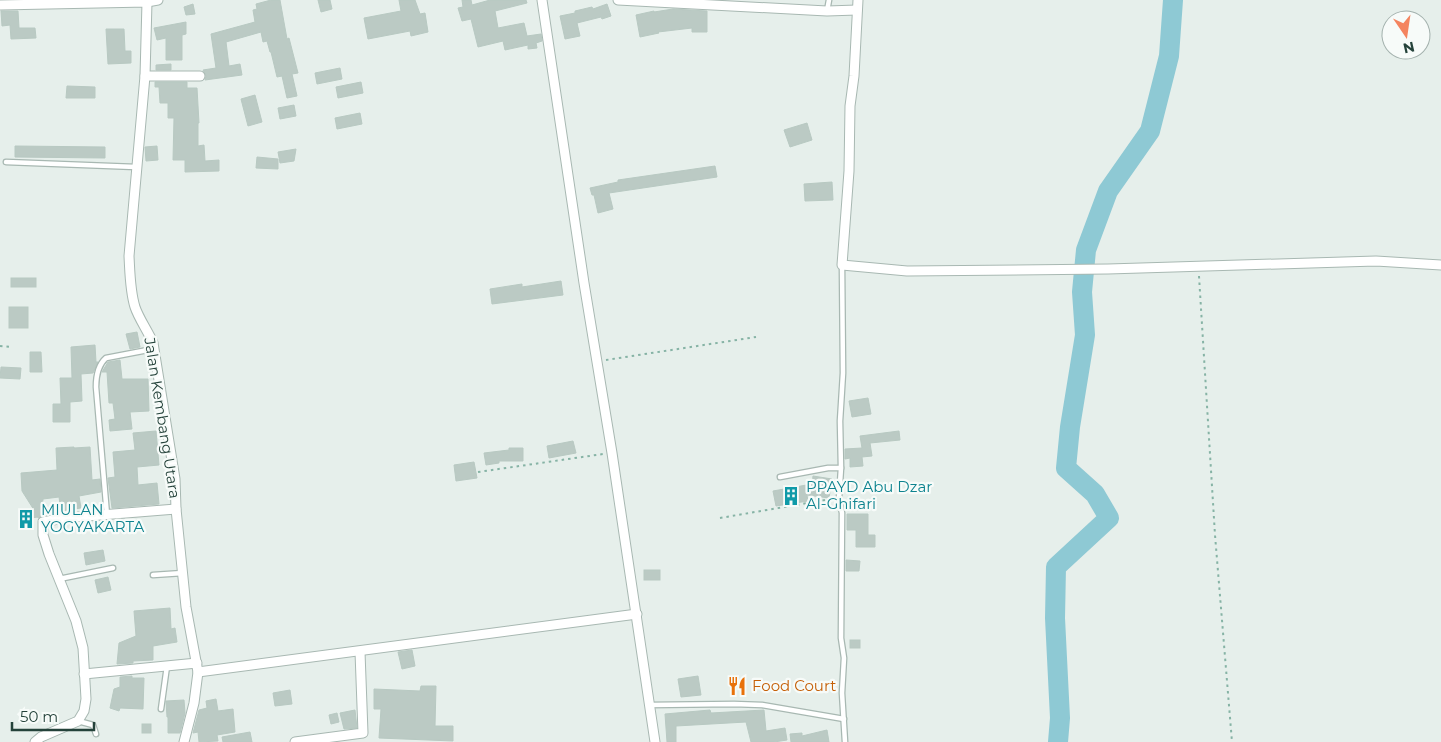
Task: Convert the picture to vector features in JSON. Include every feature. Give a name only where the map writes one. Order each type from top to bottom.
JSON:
[{"type":"street","points":[[0,5],[147,2],[158,0]]},
{"type":"street","points":[[542,0],[656,742]]},
{"type":"street","points":[[618,0],[827,11],[857,10]]},
{"type":"street","points":[[858,0],[854,76],[850,106],[849,171],[842,265],[907,271],[1091,269],[1376,261],[1441,264]]},
{"type":"street","name":"Jalan Kembang Utara","points":[[147,2],[145,76],[129,256],[130,285],[136,309],[148,331],[154,349],[175,479],[176,510],[186,607],[198,668],[194,703],[184,742]]},
{"type":"street","points":[[145,76],[200,76]]},
{"type":"street","points":[[35,742],[41,737],[78,722],[84,711],[86,699],[83,648],[76,621],[44,540],[43,522],[63,518],[176,510]]},
{"type":"street","points":[[84,674],[167,666],[198,668],[360,652],[636,614]]},
{"type":"street","points":[[295,742],[363,733],[360,652]]},
{"type":"lane","points":[[827,11],[829,0]]},
{"type":"lane","points":[[6,162],[136,167]]},
{"type":"lane","points":[[842,265],[843,373],[839,498],[842,513],[841,638],[844,658],[842,693],[845,742]]},
{"type":"lane","points":[[107,515],[96,379],[101,362],[106,358],[154,349]]},
{"type":"lane","points":[[780,477],[828,468],[841,468]]},
{"type":"lane","points":[[60,579],[113,568]]},
{"type":"lane","points":[[153,575],[183,573]]},
{"type":"lane","points":[[161,708],[167,666]]},
{"type":"lane","points":[[649,705],[762,705],[844,718]]},
{"type":"lane","points":[[78,722],[93,725],[96,734]]},
{"type":"path","points":[[1198,266],[1215,535],[1232,742]]},
{"type":"path","points":[[597,362],[756,337]]},
{"type":"path","points":[[0,346],[11,347]]},
{"type":"path","points":[[478,472],[612,453]]},
{"type":"path","points":[[720,518],[839,498]]},
{"type":"building","points":[[280,0],[287,39],[289,38],[298,73],[292,74],[297,96],[287,98],[282,76],[277,77],[271,52],[267,41],[263,42],[261,32],[226,42],[229,66],[240,64],[242,75],[205,80],[206,76],[203,70],[216,68],[211,34],[255,22],[253,10],[257,9],[256,4]]},
{"type":"building","points":[[318,0],[330,0],[332,9],[321,12]]},
{"type":"building","points":[[399,0],[415,0],[420,14],[425,13],[428,32],[411,36],[410,31],[368,39],[364,18],[401,11]]},
{"type":"building","points":[[462,0],[471,0],[472,5],[490,0],[526,0],[527,3],[495,11],[498,28],[524,23],[527,36],[541,34],[542,41],[536,43],[537,48],[528,49],[528,45],[505,50],[503,41],[478,47],[471,19],[462,21],[458,8],[463,7]]},
{"type":"building","points":[[193,4],[195,14],[186,15],[184,7]]},
{"type":"building","points":[[607,4],[611,16],[577,23],[580,36],[565,39],[560,16]]},
{"type":"building","points":[[673,9],[707,11],[707,32],[692,32],[692,28],[658,32],[640,37],[636,15]]},
{"type":"building","points":[[1,11],[18,11],[19,28],[35,28],[36,38],[11,39],[10,25],[2,26]]},
{"type":"building","points":[[186,22],[186,34],[182,35],[182,60],[166,60],[166,38],[157,40],[154,28]]},
{"type":"building","points":[[106,29],[124,29],[125,51],[131,51],[131,63],[108,64]]},
{"type":"building","points":[[171,64],[171,70],[156,70],[156,65]]},
{"type":"building","points":[[340,68],[342,79],[317,84],[315,73]]},
{"type":"building","points":[[155,82],[187,82],[187,88],[197,88],[198,146],[204,145],[205,161],[219,160],[219,171],[185,172],[185,160],[173,160],[174,118],[168,118],[168,103],[160,103],[159,87],[155,87]]},
{"type":"building","points":[[361,82],[363,93],[338,98],[336,87]]},
{"type":"building","points":[[67,86],[95,87],[95,98],[66,98]]},
{"type":"building","points":[[255,95],[262,122],[248,126],[241,99]]},
{"type":"building","points":[[294,105],[296,116],[280,119],[278,108]]},
{"type":"building","points":[[360,113],[362,124],[337,129],[335,118]]},
{"type":"building","points":[[807,123],[812,140],[790,147],[784,130]]},
{"type":"building","points":[[15,146],[105,147],[105,158],[15,157]]},
{"type":"building","points":[[157,146],[158,160],[146,161],[145,147]]},
{"type":"building","points":[[296,149],[294,161],[280,163],[278,152]]},
{"type":"building","points":[[257,157],[278,159],[278,169],[256,168]]},
{"type":"building","points":[[715,166],[717,177],[609,193],[613,209],[598,213],[594,195],[592,195],[590,188],[618,182],[618,180]]},
{"type":"building","points":[[832,182],[833,200],[805,201],[804,184]]},
{"type":"building","points":[[11,278],[36,278],[36,287],[11,287]]},
{"type":"building","points":[[561,281],[563,295],[492,304],[490,289],[522,284],[522,287]]},
{"type":"building","points":[[9,307],[28,307],[28,328],[9,328]]},
{"type":"building","points":[[137,332],[140,347],[130,349],[126,334]]},
{"type":"building","points":[[95,345],[96,362],[98,362],[93,373],[81,374],[82,401],[70,402],[70,422],[53,422],[53,404],[61,404],[60,378],[72,378],[71,347]]},
{"type":"building","points":[[30,352],[41,352],[42,372],[30,372]]},
{"type":"building","points":[[120,360],[122,379],[148,379],[149,411],[130,412],[132,429],[110,431],[109,420],[115,419],[113,403],[109,403],[107,372],[102,372],[108,362]]},
{"type":"building","points":[[1,367],[21,368],[20,379],[0,378]]},
{"type":"building","points":[[868,398],[871,414],[852,417],[849,401]]},
{"type":"building","points":[[156,431],[159,465],[137,467],[138,485],[157,483],[159,504],[112,508],[108,478],[115,477],[113,452],[135,450],[133,433]]},
{"type":"building","points":[[899,431],[900,440],[870,443],[872,456],[862,457],[863,466],[850,467],[850,458],[845,459],[845,449],[862,448],[860,436]]},
{"type":"building","points":[[573,441],[576,453],[549,458],[547,446]]},
{"type":"building","points":[[90,447],[92,480],[100,479],[101,492],[79,496],[81,508],[61,511],[59,497],[43,499],[42,510],[48,510],[49,514],[38,518],[31,518],[31,526],[20,527],[20,511],[34,510],[22,491],[21,473],[57,470],[56,448]]},
{"type":"building","points":[[509,448],[523,448],[523,461],[499,461],[499,463],[486,465],[484,453],[509,450]]},
{"type":"building","points":[[474,462],[477,478],[456,481],[454,465]]},
{"type":"building","points":[[813,476],[832,479],[829,498],[807,495],[808,501],[776,506],[773,491],[812,484]]},
{"type":"building","points":[[847,514],[868,514],[868,535],[875,535],[875,547],[856,547],[856,530],[847,530]]},
{"type":"building","points":[[103,550],[105,561],[86,565],[84,553]]},
{"type":"building","points":[[846,560],[860,561],[859,571],[846,571]]},
{"type":"building","points":[[644,570],[660,570],[660,580],[644,580]]},
{"type":"building","points":[[108,577],[111,590],[98,593],[95,580]]},
{"type":"building","points":[[170,608],[171,629],[175,628],[177,642],[153,646],[153,660],[117,664],[119,643],[136,636],[134,611]]},
{"type":"building","points":[[850,640],[860,640],[860,648],[850,648]]},
{"type":"building","points":[[412,650],[415,666],[402,669],[398,652]]},
{"type":"building","points":[[132,676],[132,678],[144,678],[143,709],[120,708],[119,711],[110,708],[114,689],[120,687],[120,677]]},
{"type":"building","points":[[698,676],[701,695],[681,697],[678,679]]},
{"type":"building","points":[[421,686],[436,686],[435,726],[453,726],[453,741],[379,738],[381,709],[374,709],[374,689],[420,691]]},
{"type":"building","points":[[290,690],[292,704],[275,706],[273,693]]},
{"type":"building","points":[[216,699],[218,711],[233,709],[235,732],[217,735],[218,741],[199,742],[198,732],[193,733],[199,710],[207,708],[206,701]]},
{"type":"building","points":[[184,700],[185,713],[180,733],[168,733],[166,701]]},
{"type":"building","points":[[355,710],[357,728],[344,729],[340,713]]},
{"type":"building","points":[[710,710],[711,713],[764,710],[766,731],[785,728],[787,740],[751,742],[746,722],[676,726],[676,742],[667,742],[665,714]]},
{"type":"building","points":[[337,713],[339,722],[331,724],[329,715]]},
{"type":"building","points":[[142,724],[151,724],[151,733],[142,733]]},
{"type":"building","points":[[827,730],[829,742],[791,742],[790,734],[802,733],[802,736]]},
{"type":"building","points":[[250,732],[252,742],[223,742],[222,737]]},
{"type":"waterway","points":[[1058,742],[1060,718],[1055,618],[1056,567],[1109,518],[1095,494],[1066,468],[1070,427],[1085,335],[1082,292],[1086,250],[1108,191],[1150,131],[1169,56],[1173,0]]},
{"type":"place","name":"PPAYD Abu Dzar Al-Ghifari","points":[[791,496]]},
{"type":"place","name":"MIULAN YOGYAKARTA","points":[[26,519]]},
{"type":"place","name":"Food Court","points":[[737,686]]}]
